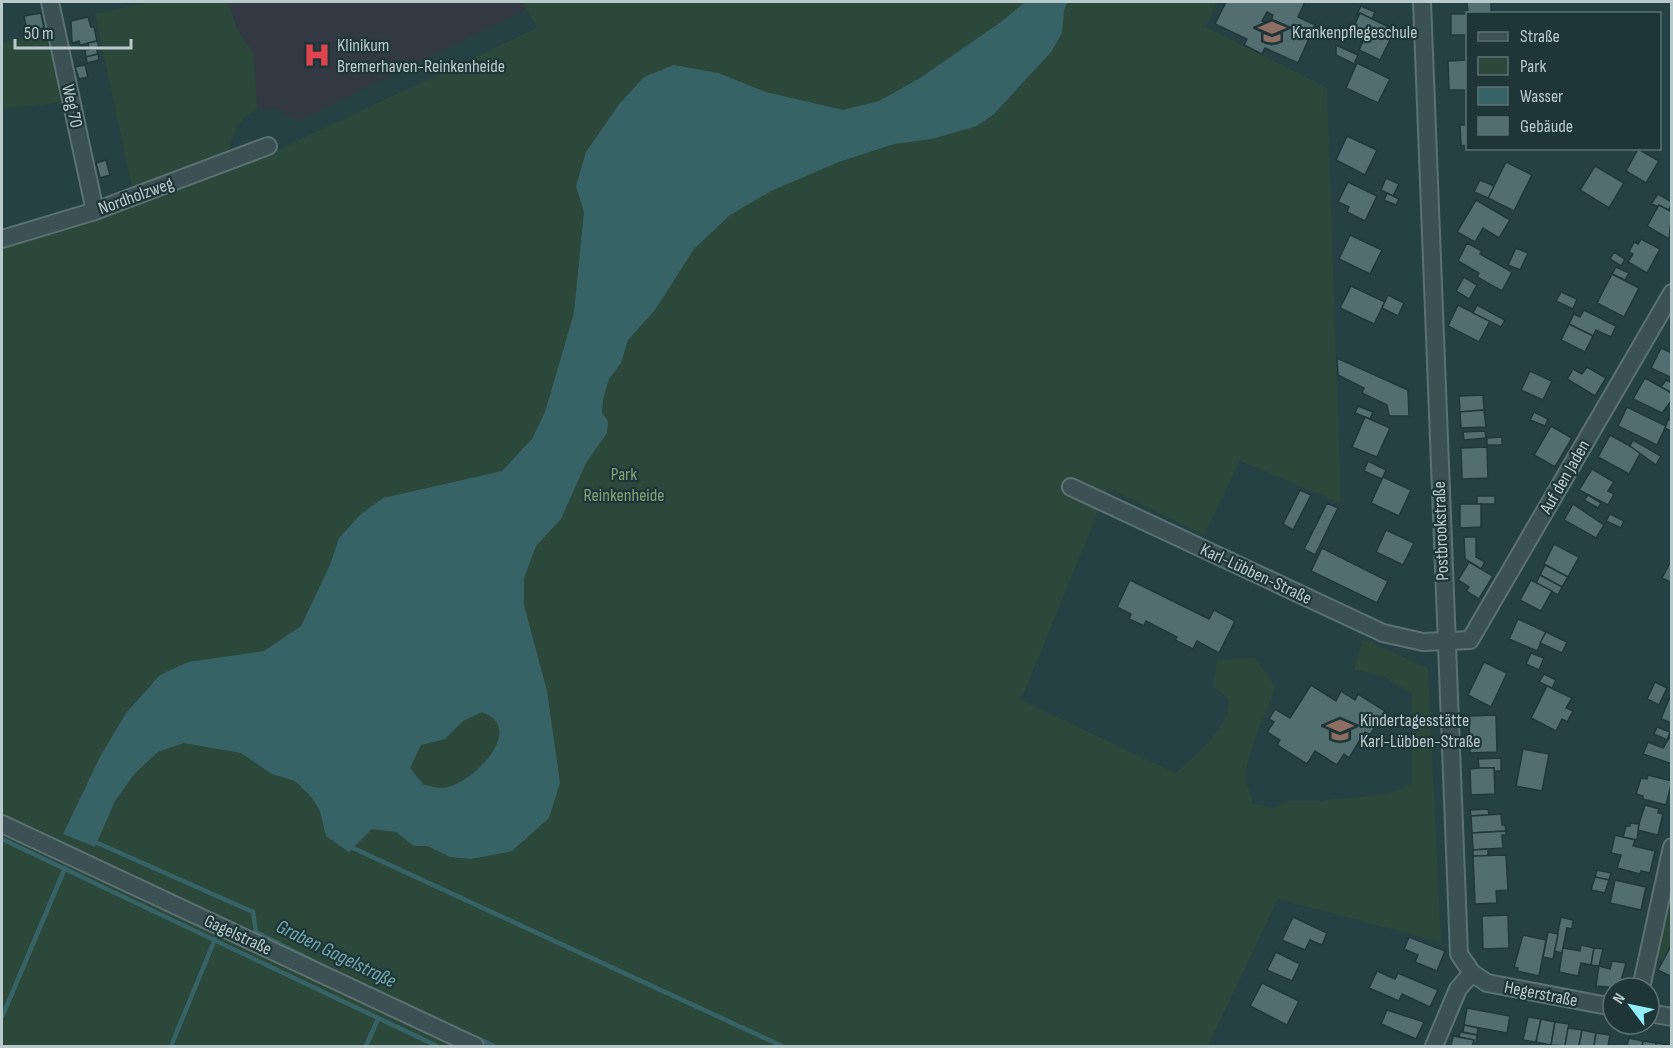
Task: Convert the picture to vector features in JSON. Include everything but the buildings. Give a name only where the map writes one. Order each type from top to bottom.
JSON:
[{"type":"street","name":"Weg 70","points":[[50,2],[95,211]]},
{"type":"street","name":"Postbrookstraße","points":[[1422,2],[1458,947],[1459,954],[1472,973]]},
{"type":"street","name":"Nordholzweg","points":[[2,239],[95,211],[268,146]]},
{"type":"street","name":"Auf den Jaden","points":[[1446,642],[1470,640],[1671,293]]},
{"type":"street","name":"Karl-Lübben-Straße","points":[[1071,487],[1383,633],[1423,642],[1446,642]]},
{"type":"street","name":"Gagelstraße","points":[[2,824],[474,1047]]},
{"type":"street","points":[[1644,976],[1671,847]]},
{"type":"street","name":"Hegerstraße","points":[[1472,973],[1487,983],[1509,989],[1601,1005]]},
{"type":"street","points":[[1434,1047],[1458,989],[1472,973]]},
{"type":"shaded area","name":"Klinikum Bremerhaven-Reinkenheide","points":[[189,2],[542,2],[298,121],[276,109],[257,110],[244,115],[235,129],[231,147]]},
{"type":"green space","points":[[150,2],[228,2],[237,29],[254,55],[257,110],[249,114],[238,125],[224,163],[133,192],[95,14]]},
{"type":"green space","name":"Park Reinkenheide","points":[[523,2],[1217,2],[1206,27],[1327,88],[1341,503],[1240,461],[1204,535],[1108,488],[1021,700],[1175,773],[1210,740],[1225,718],[1228,698],[1213,686],[1217,660],[1255,658],[1275,686],[1253,744],[1246,779],[1253,804],[1274,808],[1289,801],[1316,801],[1386,794],[1412,784],[1412,694],[1383,676],[1354,670],[1363,639],[1428,668],[1441,942],[1278,899],[1208,1046],[496,1046],[2,818],[2,246],[271,153],[537,28]]},
{"type":"green space","points":[[50,33],[65,102],[2,109],[2,43]]},
{"type":"green space","points":[[2,831],[458,1046],[2,1046]]},
{"type":"green space","points":[[1671,893],[1671,944],[1663,960],[1654,954]]},
{"type":"water","points":[[1025,2],[1068,2],[1064,10],[1062,33],[1051,52],[994,114],[977,126],[932,139],[894,144],[839,162],[771,191],[730,215],[694,249],[655,310],[628,340],[621,363],[609,379],[603,400],[602,413],[608,421],[607,433],[586,463],[561,519],[536,546],[524,578],[524,605],[547,691],[560,783],[549,818],[512,851],[471,859],[450,857],[428,846],[414,846],[396,832],[372,829],[349,852],[326,836],[320,811],[312,798],[295,781],[272,774],[241,753],[184,743],[158,752],[135,773],[115,801],[95,847],[63,834],[100,757],[126,713],[160,675],[188,662],[264,651],[301,626],[330,565],[339,538],[360,515],[383,498],[502,471],[532,439],[545,412],[574,313],[584,212],[576,186],[586,152],[620,103],[644,77],[674,65],[718,73],[766,92],[843,110],[879,101],[920,78],[1001,22]],"holes":[[[482,712],[494,719],[499,729],[493,751],[485,762],[475,772],[452,786],[443,788],[424,785],[410,768],[421,745],[445,739],[463,721]]]},
{"type":"waterway","points":[[2,839],[437,1046]]},
{"type":"waterway","name":"Graben Gagelstraße","points":[[93,841],[253,912],[256,932],[315,962]]},
{"type":"waterway","points":[[353,848],[782,1046]]},
{"type":"waterway","points":[[2,1017],[65,868]]},
{"type":"waterway","points":[[171,1046],[215,939]]},
{"type":"waterway","points":[[366,1046],[378,1019]]},
{"type":"waterway","name":"Graben Gagelstraße","points":[[475,1037],[494,1046]]},
{"type":"place","name":"Krankenpflegeschule","points":[[1272,32]]},
{"type":"place","name":"Klinikum Bremerhaven-Reinkenheide","points":[[317,55]]},
{"type":"place","name":"Kindertagesstätte Karl-Lübben-Straße","points":[[1340,730]]}]
